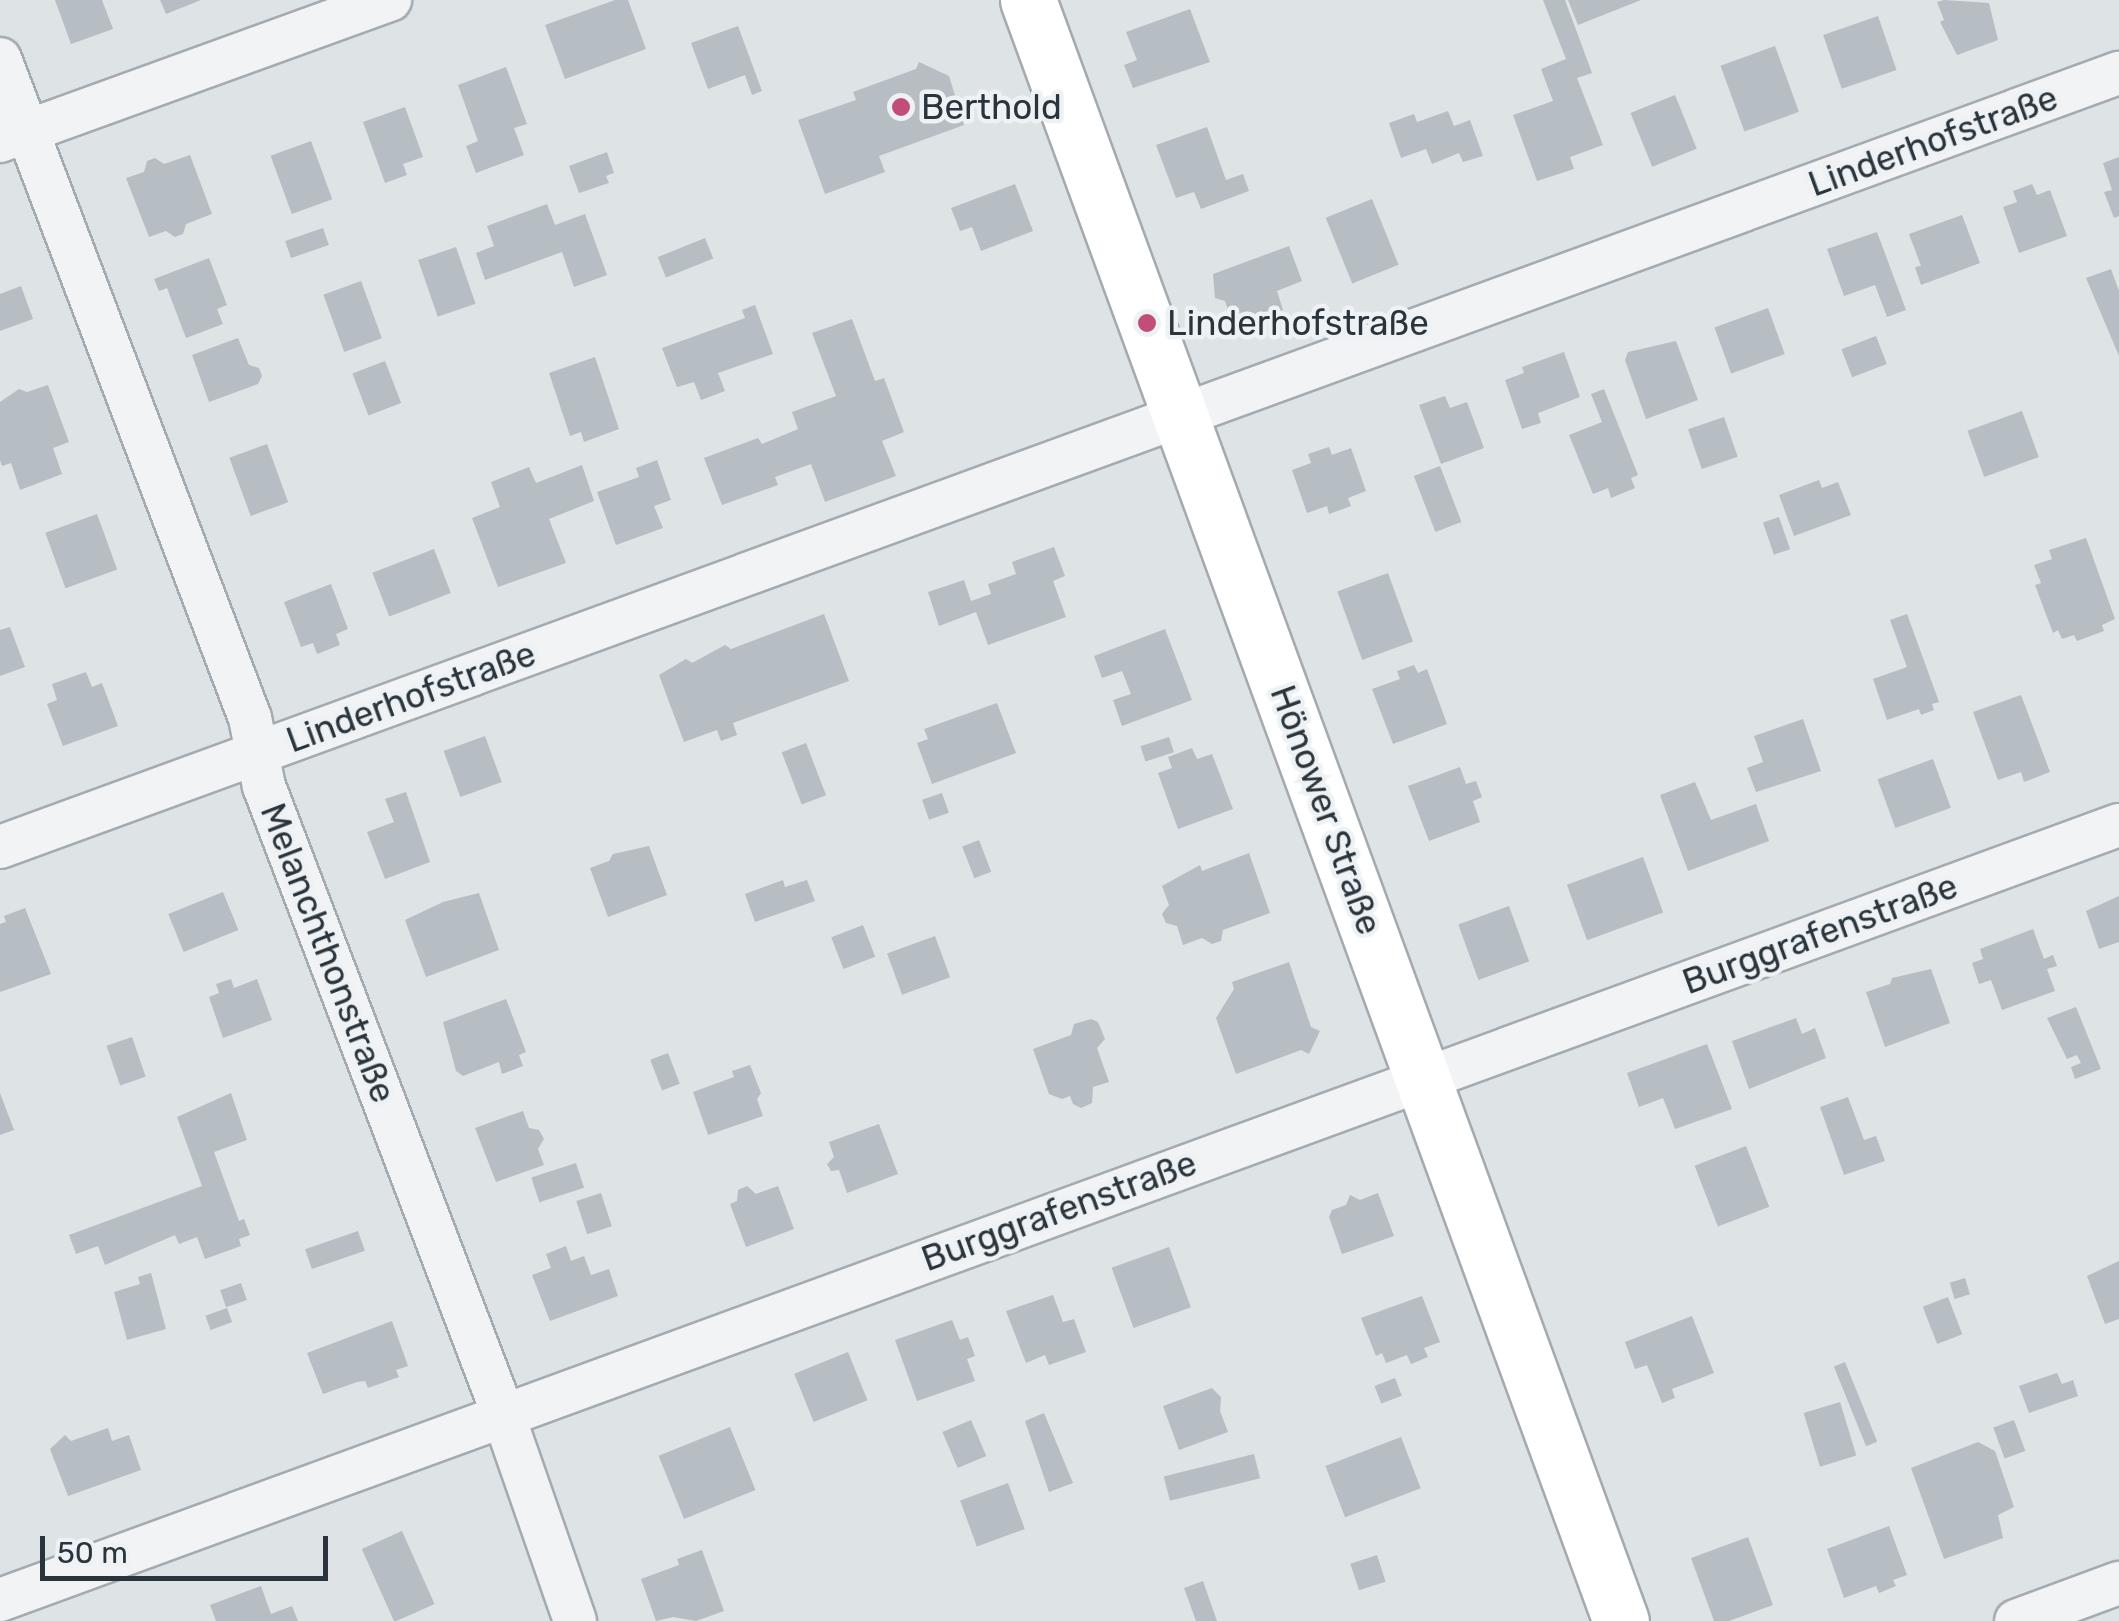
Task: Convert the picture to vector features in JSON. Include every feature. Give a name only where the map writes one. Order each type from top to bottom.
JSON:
[{"type":"main road","name":"Hönower Straße","points":[[1028,0],[1621,1621]]},
{"type":"street","points":[[13,136],[390,0]]},
{"type":"street","name":"Melanchthonstraße","points":[[0,59],[13,136],[258,752],[264,786],[503,1414],[576,1621]]},
{"type":"street","name":"Linderhofstraße","points":[[0,847],[2119,73]]},
{"type":"street","name":"Burggrafenstraße","points":[[0,1600],[2119,826]]},
{"type":"street","points":[[2016,1621],[2119,1583]]},
{"type":"building","points":[[55,0],[102,0],[113,29],[71,44]]},
{"type":"building","points":[[160,0],[201,0],[166,14]]},
{"type":"building","points":[[615,0],[628,0],[646,49],[565,79],[545,25]]},
{"type":"building","points":[[1543,0],[1565,0],[1592,73],[1577,78],[1603,145],[1570,157],[1574,169],[1537,181],[1513,115],[1553,101],[1541,69],[1566,59]]},
{"type":"building","points":[[1568,0],[1641,0],[1578,25]]},
{"type":"building","points":[[1937,2],[1989,3],[1998,40],[1957,55],[1940,22],[1944,20]]},
{"type":"building","points":[[1190,9],[1210,62],[1133,88],[1124,65],[1137,60],[1126,32]]},
{"type":"building","points":[[1878,16],[1897,70],[1842,89],[1823,35]]},
{"type":"building","points":[[738,26],[762,91],[752,95],[745,75],[708,89],[691,43]]},
{"type":"building","points":[[1775,46],[1799,112],[1744,132],[1720,66]]},
{"type":"building","points":[[919,62],[949,76],[964,125],[879,156],[885,172],[825,194],[798,120],[856,100],[853,92],[916,69]]},
{"type":"building","points":[[506,67],[527,124],[514,128],[524,155],[476,173],[466,146],[478,141],[458,85]]},
{"type":"building","points":[[1675,95],[1697,149],[1652,167],[1630,113]]},
{"type":"building","points":[[405,107],[423,157],[403,164],[407,175],[385,183],[363,122]]},
{"type":"building","points":[[1448,111],[1454,126],[1470,120],[1483,156],[1463,162],[1459,153],[1432,164],[1426,149],[1401,158],[1389,123],[1414,114],[1417,122]]},
{"type":"building","points":[[1207,127],[1226,180],[1243,174],[1249,191],[1201,209],[1194,192],[1176,198],[1156,145]]},
{"type":"building","points":[[311,141],[332,199],[292,214],[271,156]]},
{"type":"building","points":[[607,152],[614,173],[606,176],[609,183],[579,193],[569,166]]},
{"type":"building","points":[[190,155],[212,214],[186,224],[183,234],[175,237],[166,231],[149,237],[126,178],[144,172],[147,161],[155,158],[164,164]]},
{"type":"building","points":[[2119,157],[2119,216],[2114,218],[2104,192],[2112,190],[2103,163]]},
{"type":"building","points":[[1015,184],[1033,231],[981,251],[972,227],[960,231],[951,208]]},
{"type":"building","points":[[2032,184],[2037,195],[2050,190],[2067,236],[2019,253],[2003,207],[2017,202],[2013,191]]},
{"type":"building","points":[[1372,199],[1399,265],[1352,284],[1326,218]]},
{"type":"building","points":[[547,204],[555,225],[585,214],[607,275],[574,287],[562,252],[485,280],[476,253],[494,246],[487,226]]},
{"type":"building","points":[[1962,215],[1980,263],[1921,285],[1915,267],[1921,266],[1909,234]]},
{"type":"building","points":[[323,228],[329,245],[291,258],[285,241]]},
{"type":"building","points":[[1877,232],[1906,310],[1887,317],[1875,285],[1844,296],[1827,249]]},
{"type":"building","points":[[705,238],[713,258],[666,278],[658,257]]},
{"type":"building","points":[[1289,246],[1302,281],[1277,291],[1283,310],[1234,328],[1225,301],[1215,298],[1213,274]]},
{"type":"building","points":[[456,247],[476,304],[438,317],[418,260]]},
{"type":"building","points":[[209,258],[227,305],[217,309],[223,324],[186,338],[167,288],[159,291],[154,279]]},
{"type":"building","points":[[2111,269],[2119,291],[2119,356],[2086,278]]},
{"type":"building","points":[[361,281],[382,338],[344,352],[323,295]]},
{"type":"building","points":[[21,286],[33,319],[0,331],[0,294]]},
{"type":"building","points":[[755,305],[773,354],[718,373],[725,391],[701,400],[694,382],[677,387],[662,348],[745,318],[742,310]]},
{"type":"building","points":[[1768,308],[1785,354],[1731,374],[1714,327]]},
{"type":"building","points":[[852,319],[875,381],[884,378],[904,432],[882,441],[896,476],[825,502],[811,464],[775,477],[778,485],[722,505],[704,458],[758,438],[762,444],[798,429],[792,412],[836,396],[812,333]]},
{"type":"building","points":[[1876,336],[1887,364],[1852,377],[1841,349]]},
{"type":"building","points":[[238,338],[249,365],[259,368],[262,376],[258,384],[209,402],[192,355]]},
{"type":"building","points":[[1676,341],[1698,400],[1646,419],[1625,360],[1628,352]]},
{"type":"building","points":[[1564,352],[1580,397],[1538,413],[1541,423],[1522,429],[1505,380],[1524,373],[1522,367]]},
{"type":"building","points":[[595,357],[619,429],[584,442],[581,432],[570,436],[549,373]]},
{"type":"building","points":[[385,361],[401,403],[368,416],[352,374]]},
{"type":"building","points":[[48,385],[69,442],[53,448],[62,474],[20,490],[11,463],[2,466],[0,460],[0,402],[19,389],[27,392]]},
{"type":"building","points":[[1604,389],[1638,475],[1631,478],[1635,488],[1611,498],[1608,488],[1593,494],[1569,435],[1602,422],[1591,394]]},
{"type":"building","points":[[1445,396],[1450,408],[1467,402],[1484,448],[1441,464],[1419,405]]},
{"type":"building","points":[[2022,411],[2039,457],[1984,477],[1967,431]]},
{"type":"building","points":[[1724,417],[1738,457],[1702,469],[1688,429]]},
{"type":"building","points":[[267,444],[288,502],[251,516],[229,458]]},
{"type":"building","points":[[1329,447],[1332,455],[1351,448],[1366,491],[1348,498],[1351,506],[1329,514],[1327,506],[1307,513],[1292,470],[1311,463],[1308,454]]},
{"type":"building","points":[[657,460],[671,500],[654,506],[663,528],[616,545],[597,492],[639,477],[636,468]]},
{"type":"building","points":[[582,465],[594,501],[549,519],[566,563],[498,587],[472,518],[500,507],[491,482],[529,467],[536,483]]},
{"type":"building","points":[[1440,466],[1462,522],[1435,532],[1414,476]]},
{"type":"building","points":[[1819,480],[1822,488],[1838,482],[1851,515],[1794,536],[1779,495]]},
{"type":"building","points":[[97,514],[117,569],[65,588],[45,533]]},
{"type":"building","points":[[1779,517],[1790,549],[1774,555],[1763,523]]},
{"type":"building","points":[[2086,538],[2115,619],[2102,625],[2104,631],[2077,641],[2074,635],[2062,639],[2058,630],[2053,633],[2035,585],[2041,583],[2034,565],[2052,559],[2049,550]]},
{"type":"building","points":[[1054,547],[1065,576],[1053,581],[1066,617],[988,645],[976,612],[939,626],[928,592],[964,580],[971,601],[991,594],[988,584],[1016,574],[1012,562]]},
{"type":"building","points":[[434,549],[451,593],[389,617],[372,573]]},
{"type":"building","points":[[1388,573],[1413,642],[1362,660],[1337,591]]},
{"type":"building","points":[[331,584],[348,629],[336,634],[340,645],[317,654],[313,643],[301,647],[284,602]]},
{"type":"building","points":[[824,614],[849,681],[733,723],[737,735],[721,741],[717,730],[684,742],[659,675],[686,659],[692,663],[725,645],[731,649]]},
{"type":"building","points":[[1907,614],[1939,702],[1932,704],[1934,710],[1921,715],[1919,709],[1887,720],[1873,679],[1907,667],[1890,620]]},
{"type":"building","points":[[10,627],[25,667],[0,676],[0,630]]},
{"type":"building","points":[[1165,629],[1192,700],[1122,726],[1113,700],[1131,694],[1122,671],[1102,678],[1094,656]]},
{"type":"building","points":[[1414,665],[1418,673],[1427,669],[1447,724],[1393,744],[1372,689],[1400,679],[1397,671]]},
{"type":"building","points":[[86,672],[92,687],[102,683],[118,726],[63,746],[47,704],[57,700],[52,684]]},
{"type":"building","points":[[2021,695],[2050,772],[2024,782],[2021,772],[1998,780],[1973,712]]},
{"type":"building","points":[[997,703],[1016,753],[932,784],[917,743],[928,739],[924,729]]},
{"type":"building","points":[[1803,719],[1821,771],[1756,792],[1747,768],[1763,762],[1754,736]]},
{"type":"building","points":[[485,736],[502,782],[460,797],[444,751]]},
{"type":"building","points":[[1169,737],[1174,752],[1145,761],[1140,746]]},
{"type":"building","points":[[806,743],[826,795],[802,805],[782,752]]},
{"type":"building","points":[[1192,748],[1197,759],[1212,754],[1233,809],[1178,829],[1158,773],[1172,768],[1168,757]]},
{"type":"building","points":[[1933,759],[1951,808],[1895,828],[1878,779]]},
{"type":"building","points":[[1460,767],[1466,784],[1476,781],[1482,797],[1473,801],[1480,822],[1429,841],[1408,786]]},
{"type":"building","points":[[1695,782],[1711,820],[1756,804],[1769,841],[1688,871],[1660,795]]},
{"type":"building","points":[[406,792],[430,862],[385,879],[367,832],[394,822],[385,799]]},
{"type":"building","points":[[942,793],[949,813],[929,820],[922,800]]},
{"type":"building","points":[[979,840],[991,872],[974,878],[962,846]]},
{"type":"building","points":[[649,846],[667,895],[608,917],[590,868],[609,861],[613,854]]},
{"type":"building","points":[[1249,853],[1270,913],[1223,930],[1221,941],[1212,944],[1202,938],[1183,945],[1177,926],[1166,923],[1162,914],[1169,905],[1162,886],[1200,865],[1202,871]]},
{"type":"building","points":[[1643,857],[1663,912],[1587,940],[1567,885]]},
{"type":"building","points":[[783,880],[785,887],[807,880],[815,901],[755,922],[745,894]]},
{"type":"building","points":[[223,892],[238,930],[184,952],[168,914]]},
{"type":"building","points":[[479,893],[499,950],[426,977],[405,920],[443,902]]},
{"type":"building","points":[[2119,896],[2119,942],[2099,949],[2086,911]]},
{"type":"building","points":[[1509,906],[1529,961],[1478,980],[1458,924]]},
{"type":"building","points":[[25,908],[51,974],[0,992],[0,924],[6,922],[4,916]]},
{"type":"building","points":[[863,925],[875,957],[843,969],[831,937]]},
{"type":"building","points":[[2033,929],[2044,959],[2053,955],[2057,966],[2047,969],[2055,991],[2002,1010],[1991,980],[1979,984],[1972,963],[1983,959],[1980,949]]},
{"type":"building","points":[[935,936],[950,977],[902,995],[887,953]]},
{"type":"building","points":[[1289,962],[1311,1027],[1320,1031],[1309,1054],[1301,1050],[1236,1074],[1216,1018],[1234,989],[1232,982]]},
{"type":"building","points":[[1931,969],[1950,1023],[1885,1047],[1866,992],[1890,984],[1892,978]]},
{"type":"building","points":[[231,979],[234,988],[257,979],[272,1020],[223,1038],[209,997],[219,993],[216,984]]},
{"type":"building","points":[[506,999],[526,1052],[519,1055],[523,1066],[502,1074],[499,1062],[463,1076],[456,1071],[443,1022]]},
{"type":"building","points":[[2076,1007],[2101,1069],[2075,1079],[2071,1067],[2081,1063],[2077,1055],[2067,1059],[2047,1018]]},
{"type":"building","points":[[1796,1018],[1802,1034],[1815,1028],[1826,1058],[1749,1089],[1732,1041]]},
{"type":"building","points":[[1091,1019],[1098,1022],[1105,1039],[1097,1048],[1109,1082],[1093,1087],[1092,1103],[1081,1108],[1073,1104],[1070,1096],[1062,1099],[1049,1094],[1033,1049],[1071,1035],[1074,1024]]},
{"type":"building","points":[[132,1037],[146,1077],[120,1086],[106,1046]]},
{"type":"building","points":[[1707,1044],[1732,1109],[1675,1129],[1663,1098],[1639,1107],[1627,1073]]},
{"type":"building","points":[[668,1053],[680,1084],[662,1091],[650,1060]]},
{"type":"building","points":[[750,1065],[761,1093],[757,1099],[763,1116],[708,1135],[693,1092],[734,1077],[732,1071]]},
{"type":"building","points":[[0,1093],[14,1130],[0,1135]]},
{"type":"building","points":[[231,1093],[247,1140],[214,1152],[239,1221],[244,1219],[250,1235],[239,1239],[241,1246],[205,1259],[197,1237],[179,1244],[175,1235],[105,1265],[98,1246],[76,1254],[69,1235],[202,1186],[177,1117]]},
{"type":"building","points":[[1848,1097],[1864,1140],[1876,1136],[1885,1161],[1844,1175],[1820,1107]]},
{"type":"building","points":[[523,1111],[529,1128],[539,1130],[544,1139],[538,1149],[544,1165],[496,1182],[475,1128]]},
{"type":"building","points":[[879,1124],[898,1174],[847,1193],[839,1170],[831,1171],[827,1164],[834,1157],[829,1142]]},
{"type":"building","points":[[1746,1146],[1769,1207],[1718,1226],[1695,1166]]},
{"type":"building","points":[[576,1163],[584,1188],[539,1202],[531,1178]]},
{"type":"building","points":[[747,1186],[756,1194],[778,1186],[794,1229],[746,1247],[730,1204],[737,1201],[738,1190]]},
{"type":"building","points":[[601,1193],[612,1226],[587,1234],[576,1201]]},
{"type":"building","points":[[1378,1193],[1394,1236],[1342,1254],[1329,1217],[1332,1210],[1346,1205],[1350,1195],[1360,1200]]},
{"type":"building","points":[[358,1231],[365,1251],[312,1269],[305,1249]]},
{"type":"building","points":[[566,1246],[571,1261],[584,1256],[591,1275],[609,1269],[618,1296],[550,1321],[532,1275],[551,1268],[546,1254]]},
{"type":"building","points":[[1169,1247],[1191,1307],[1134,1328],[1112,1268]]},
{"type":"building","points":[[2119,1261],[2119,1319],[2105,1324],[2087,1276]]},
{"type":"building","points":[[151,1273],[166,1329],[127,1340],[114,1292],[140,1284],[138,1277]]},
{"type":"building","points":[[1965,1278],[1970,1294],[1955,1299],[1950,1283]]},
{"type":"building","points":[[241,1283],[247,1300],[226,1307],[220,1290]]},
{"type":"building","points":[[1053,1295],[1063,1322],[1074,1319],[1086,1352],[1049,1365],[1045,1355],[1026,1363],[1006,1311]]},
{"type":"building","points":[[1422,1296],[1440,1342],[1424,1348],[1428,1357],[1411,1364],[1407,1355],[1386,1363],[1382,1353],[1376,1356],[1361,1318]]},
{"type":"building","points":[[1948,1297],[1962,1334],[1937,1344],[1923,1307]]},
{"type":"building","points":[[227,1308],[232,1322],[211,1330],[205,1316]]},
{"type":"building","points":[[1692,1316],[1714,1373],[1672,1389],[1675,1398],[1662,1403],[1647,1365],[1635,1369],[1625,1342]]},
{"type":"building","points":[[952,1320],[960,1340],[968,1337],[975,1356],[967,1359],[975,1381],[917,1401],[895,1340]]},
{"type":"building","points":[[392,1321],[408,1366],[396,1370],[399,1377],[368,1388],[365,1381],[357,1382],[323,1394],[307,1353]]},
{"type":"building","points":[[848,1352],[867,1400],[814,1422],[794,1374]]},
{"type":"building","points":[[1845,1362],[1877,1442],[1866,1446],[1834,1366]]},
{"type":"building","points":[[2057,1373],[2062,1384],[2073,1380],[2078,1396],[2029,1413],[2019,1386]]},
{"type":"building","points":[[1395,1378],[1402,1396],[1381,1404],[1374,1386]]},
{"type":"building","points":[[1212,1388],[1221,1397],[1220,1411],[1228,1432],[1179,1450],[1163,1406]]},
{"type":"building","points":[[1840,1402],[1856,1456],[1820,1467],[1804,1413]]},
{"type":"building","points":[[1044,1413],[1073,1483],[1049,1492],[1025,1421]]},
{"type":"building","points":[[971,1420],[986,1456],[958,1468],[942,1432]]},
{"type":"building","points":[[2014,1420],[2025,1451],[2005,1459],[1993,1428]]},
{"type":"building","points":[[730,1427],[755,1490],[684,1519],[659,1456]]},
{"type":"building","points":[[108,1428],[112,1441],[129,1435],[141,1470],[68,1496],[50,1449],[65,1435],[71,1441]]},
{"type":"building","points":[[1401,1437],[1421,1488],[1345,1517],[1325,1466]]},
{"type":"building","points":[[1978,1442],[1995,1451],[2014,1507],[1998,1515],[2003,1538],[1944,1559],[1911,1468]]},
{"type":"building","points":[[1254,1454],[1260,1478],[1170,1501],[1164,1476]]},
{"type":"building","points":[[1008,1483],[1025,1529],[977,1546],[960,1500]]},
{"type":"building","points":[[1889,1526],[1907,1575],[1893,1580],[1896,1586],[1879,1593],[1876,1586],[1844,1598],[1827,1549]]},
{"type":"building","points":[[402,1531],[435,1604],[394,1621],[362,1549]]},
{"type":"building","points":[[1748,1537],[1773,1605],[1729,1621],[1714,1621],[1691,1558]]},
{"type":"building","points":[[702,1550],[724,1611],[696,1621],[673,1617],[656,1621],[641,1579],[679,1565],[677,1559]]},
{"type":"building","points":[[1377,1555],[1386,1582],[1359,1590],[1350,1564]]},
{"type":"building","points":[[1203,1581],[1217,1621],[1196,1621],[1184,1588]]},
{"type":"building","points":[[261,1586],[271,1614],[292,1606],[298,1621],[216,1621],[210,1605]]},
{"type":"place","name":"Berthold","points":[[901,107]]},
{"type":"place","name":"Linderhofstraße","points":[[1147,323]]}]
